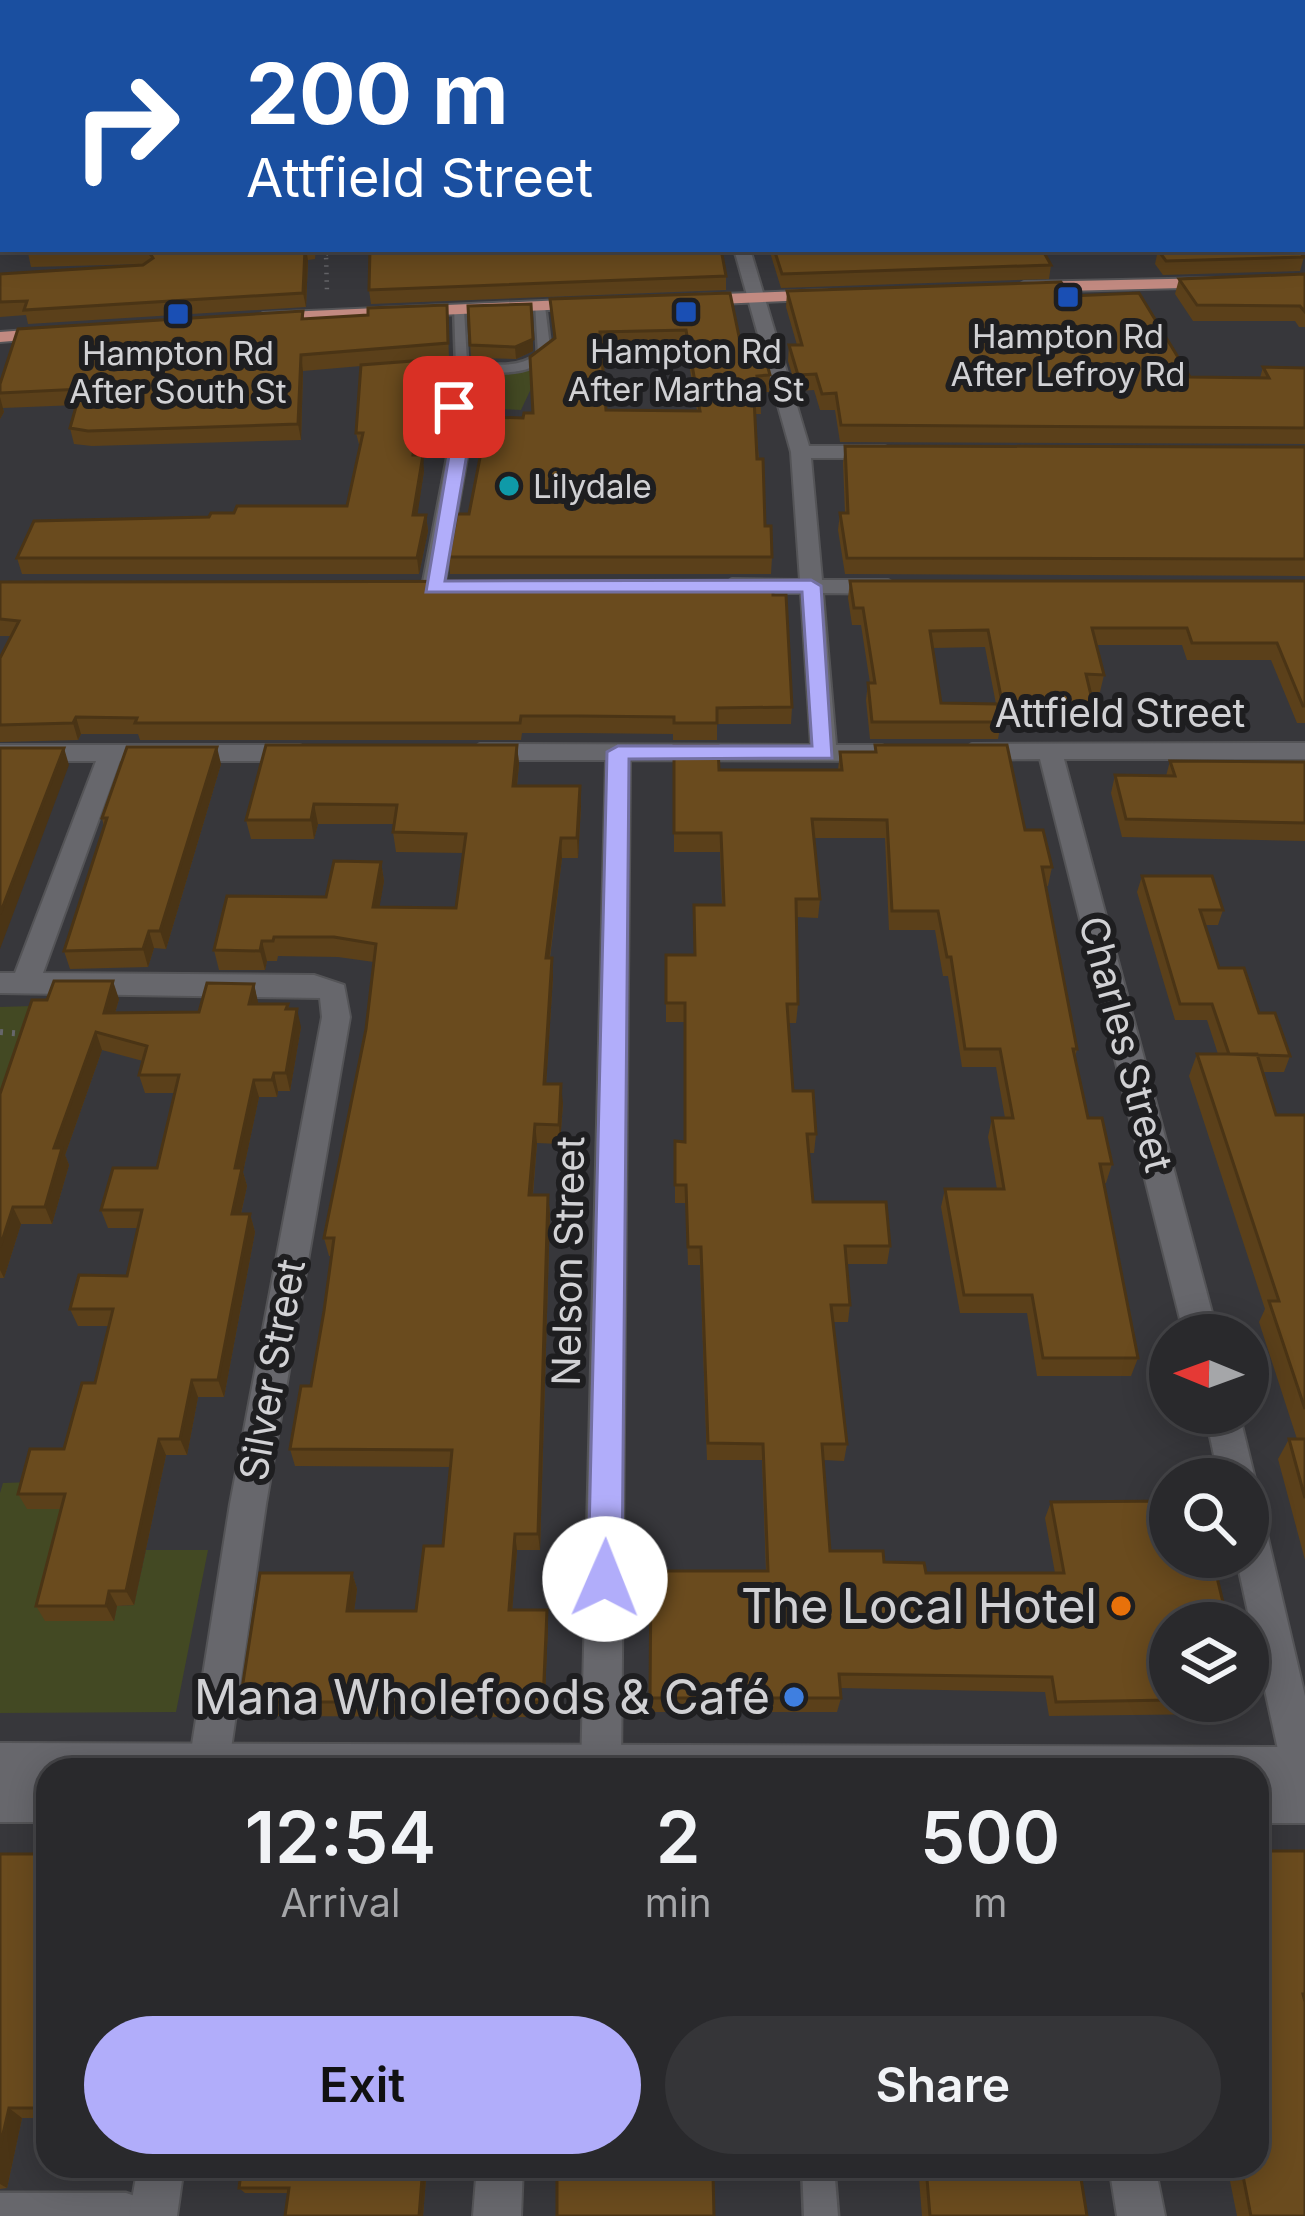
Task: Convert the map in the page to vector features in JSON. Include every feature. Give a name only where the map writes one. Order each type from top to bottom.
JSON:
[{"type":"main road","points":[[1072,285],[1090,278],[1222,271]]},
{"type":"main road","points":[[1004,288],[1240,283]]},
{"type":"main road","points":[[676,301],[847,294]]},
{"type":"main road","points":[[244,320],[601,303]]},
{"type":"main road","points":[[0,326],[74,327],[0,337]]},
{"type":"street","points":[[743,252],[801,452],[824,753]]},
{"type":"street","points":[[433,587],[468,415]]},
{"type":"street","points":[[801,452],[913,452]]},
{"type":"street","points":[[701,586],[904,587]]},
{"type":"street","name":"Attfield Street","points":[[445,752],[1305,751]]},
{"type":"street","name":"Nelson Street","points":[[601,1758],[618,752]]},
{"type":"street","name":"Charles Street","points":[[1050,752],[1197,1314]]},
{"type":"street","points":[[0,753],[326,753]]},
{"type":"street","points":[[13,983],[110,753]]},
{"type":"street","name":"Silver Street","points":[[13,983],[314,985],[334,992],[336,1017],[208,1758]]},
{"type":"street","points":[[1259,1578],[1304,1779]]},
{"type":"street","points":[[0,1763],[36,1764]]},
{"type":"street","points":[[1269,1777],[1304,1779]]},
{"type":"street","points":[[1269,1796],[1304,1779]]},
{"type":"street","points":[[0,1802],[36,1802]]},
{"type":"street","points":[[139,2213],[155,2178]]},
{"type":"street","points":[[497,2216],[499,2178]]},
{"type":"street","points":[[1134,2178],[1141,2216]]},
{"type":"lane","points":[[458,309],[454,367],[539,363],[545,356],[539,306]]},
{"type":"lane","points":[[819,2178],[821,2216]]},
{"type":"lane","points":[[0,2209],[139,2213]]},
{"type":"path","points":[[322,252],[331,252]]},
{"type":"path","points":[[326,254],[327,315]]},
{"type":"path","points":[[0,1032],[27,1034]]},
{"type":"green space","points":[[534,369],[536,378],[521,410],[467,407],[447,395],[456,372]]},
{"type":"green space","points":[[32,1006],[0,1109],[0,1007]]},
{"type":"green space","points":[[34,1482],[79,1509],[114,1621],[117,1606],[134,1605],[146,1550],[208,1550],[176,1712],[0,1713],[0,1493],[3,1483]]},
{"type":"building","points":[[149,252],[305,252],[303,293],[24,310],[27,301],[0,302],[0,274],[143,265],[153,258]]},
{"type":"building","points":[[370,252],[722,252],[726,276],[369,290]]},
{"type":"building","points":[[775,252],[1044,252],[1051,265],[782,274]]},
{"type":"building","points":[[1159,252],[1300,252],[1304,257],[1166,261]]},
{"type":"building","points":[[1305,274],[1305,312],[1300,306],[1197,305],[1179,279]]},
{"type":"building","points":[[1061,282],[1071,296],[1139,293],[1190,377],[1269,378],[1263,367],[1305,368],[1305,428],[841,425],[836,393],[822,394],[816,374],[798,375],[789,345],[802,345],[787,291]]},
{"type":"building","points":[[730,293],[741,346],[762,346],[770,375],[757,376],[761,398],[754,398],[757,459],[763,459],[765,526],[771,526],[772,557],[449,557],[457,514],[469,514],[488,417],[523,418],[524,413],[533,413],[530,357],[555,338],[550,299]],"holes":[[[686,330],[700,411],[606,410],[600,332]]]},
{"type":"building","points":[[531,304],[533,339],[515,347],[470,345],[468,306]]},
{"type":"building","points":[[447,305],[448,343],[301,355],[298,424],[88,431],[70,428],[81,389],[0,393],[18,329],[303,311],[302,319],[368,315],[368,308]]},
{"type":"building","points":[[439,359],[438,370],[425,371],[417,410],[413,455],[423,455],[413,515],[426,515],[417,558],[17,558],[34,521],[209,517],[211,513],[234,513],[237,506],[347,506],[363,433],[356,433],[361,365]]},
{"type":"building","points":[[845,446],[1305,447],[1305,559],[847,558],[840,513],[848,513]]},
{"type":"building","points":[[773,581],[773,595],[786,595],[792,707],[717,708],[717,723],[674,723],[674,717],[579,716],[521,716],[520,723],[135,723],[137,718],[76,717],[73,723],[0,725],[0,658],[19,621],[0,619],[0,582]]},
{"type":"building","points":[[850,581],[1305,581],[1305,706],[1277,643],[1192,643],[1187,628],[1092,628],[1104,675],[1086,674],[1094,708],[1003,707],[988,630],[930,631],[941,703],[997,704],[1001,722],[872,722],[868,683],[875,683],[863,608],[854,608]]},
{"type":"building","points":[[266,745],[517,745],[513,786],[580,786],[577,838],[561,838],[546,958],[552,958],[544,1084],[561,1084],[559,1125],[535,1124],[529,1195],[548,1195],[538,1534],[515,1534],[509,1610],[547,1610],[543,1702],[240,1702],[260,1573],[352,1573],[347,1611],[416,1611],[424,1546],[443,1546],[452,1450],[290,1449],[301,1386],[311,1386],[324,1311],[334,1238],[324,1238],[366,1029],[376,944],[334,937],[274,937],[262,941],[260,951],[214,950],[227,896],[326,897],[334,861],[381,862],[373,907],[456,908],[466,834],[393,832],[397,805],[314,804],[311,820],[246,820]]},
{"type":"building","points":[[875,745],[1007,745],[1025,830],[1043,830],[1052,867],[1042,867],[1077,1049],[1073,1049],[1088,1118],[1102,1118],[1112,1164],[1100,1164],[1138,1358],[1043,1358],[1032,1295],[964,1295],[945,1189],[1004,1189],[992,1118],[1013,1118],[1000,1049],[965,1049],[951,957],[947,957],[938,911],[892,911],[887,820],[812,819],[820,899],[796,899],[798,1004],[787,1004],[793,1091],[813,1091],[816,1134],[807,1134],[813,1202],[886,1202],[890,1246],[845,1246],[850,1305],[831,1305],[847,1444],[822,1444],[830,1551],[883,1551],[884,1562],[924,1563],[926,1573],[1064,1573],[1051,1502],[1149,1501],[1149,1578],[1217,1578],[1223,1602],[1149,1602],[1149,1700],[1056,1702],[1052,1677],[839,1674],[841,1698],[650,1698],[651,1571],[768,1571],[763,1444],[708,1443],[701,1247],[688,1247],[686,1185],[675,1185],[675,1141],[685,1142],[685,1003],[666,1003],[666,955],[695,955],[694,905],[724,905],[721,833],[674,833],[674,746],[718,746],[719,770],[842,770],[840,752],[876,752]]},
{"type":"building","points":[[127,747],[217,747],[160,931],[149,931],[143,949],[64,951],[107,818],[102,818]]},
{"type":"building","points":[[0,748],[64,748],[0,914]]},
{"type":"building","points":[[1170,761],[1305,762],[1305,823],[1126,819],[1115,775],[1175,776]]},
{"type":"building","points":[[1142,876],[1212,876],[1223,910],[1200,910],[1219,968],[1244,968],[1259,1013],[1275,1013],[1290,1056],[1229,1054],[1212,1004],[1180,1004]]},
{"type":"building","points":[[54,981],[113,981],[104,1013],[199,1012],[207,983],[254,984],[249,1004],[288,1004],[286,1009],[297,1009],[286,1073],[274,1073],[272,1080],[254,1080],[235,1168],[242,1168],[232,1214],[250,1214],[218,1380],[192,1380],[180,1439],[159,1439],[126,1591],[109,1591],[106,1606],[36,1606],[65,1494],[18,1494],[30,1449],[64,1449],[82,1383],[95,1383],[113,1309],[70,1309],[79,1275],[127,1276],[142,1210],[101,1210],[113,1168],[157,1168],[179,1075],[139,1075],[147,1046],[96,1032],[54,1148],[62,1148],[45,1207],[13,1207],[0,1247],[0,1094],[32,1000],[47,1000]]},
{"type":"building","points":[[1197,1054],[1257,1054],[1276,1115],[1305,1115],[1305,1409],[1269,1301],[1279,1301]]},
{"type":"building","points":[[1289,1439],[1305,1439],[1305,1498]]},
{"type":"building","points":[[1269,1851],[1305,1851],[1305,2216],[1251,2216],[1243,2178],[1269,2178]]},
{"type":"building","points":[[0,1854],[36,1854],[36,2108],[9,2108],[0,2147]]},
{"type":"building","points":[[240,2178],[422,2178],[419,2216],[285,2216],[289,2188],[239,2188]]},
{"type":"building","points":[[557,2178],[713,2178],[714,2216],[557,2216]]},
{"type":"building","points":[[927,2178],[1081,2178],[1087,2216],[930,2216]]},
{"type":"place","name":"Hampton Rd After Lefroy Rd","points":[[1068,297]]},
{"type":"place","name":"Hampton Rd After Martha St","points":[[686,312]]},
{"type":"place","name":"Hampton Rd After South St","points":[[178,314]]},
{"type":"place","name":"Lilydale","points":[[509,486]]},
{"type":"place","name":"The Local Hotel","points":[[1121,1606]]},
{"type":"place","name":"Mana Wholefoods & Café","points":[[794,1697]]},
{"type":"route","points":[[454,407],[464,419],[434,587],[811,586],[824,753],[618,752],[605,1579]]}]
